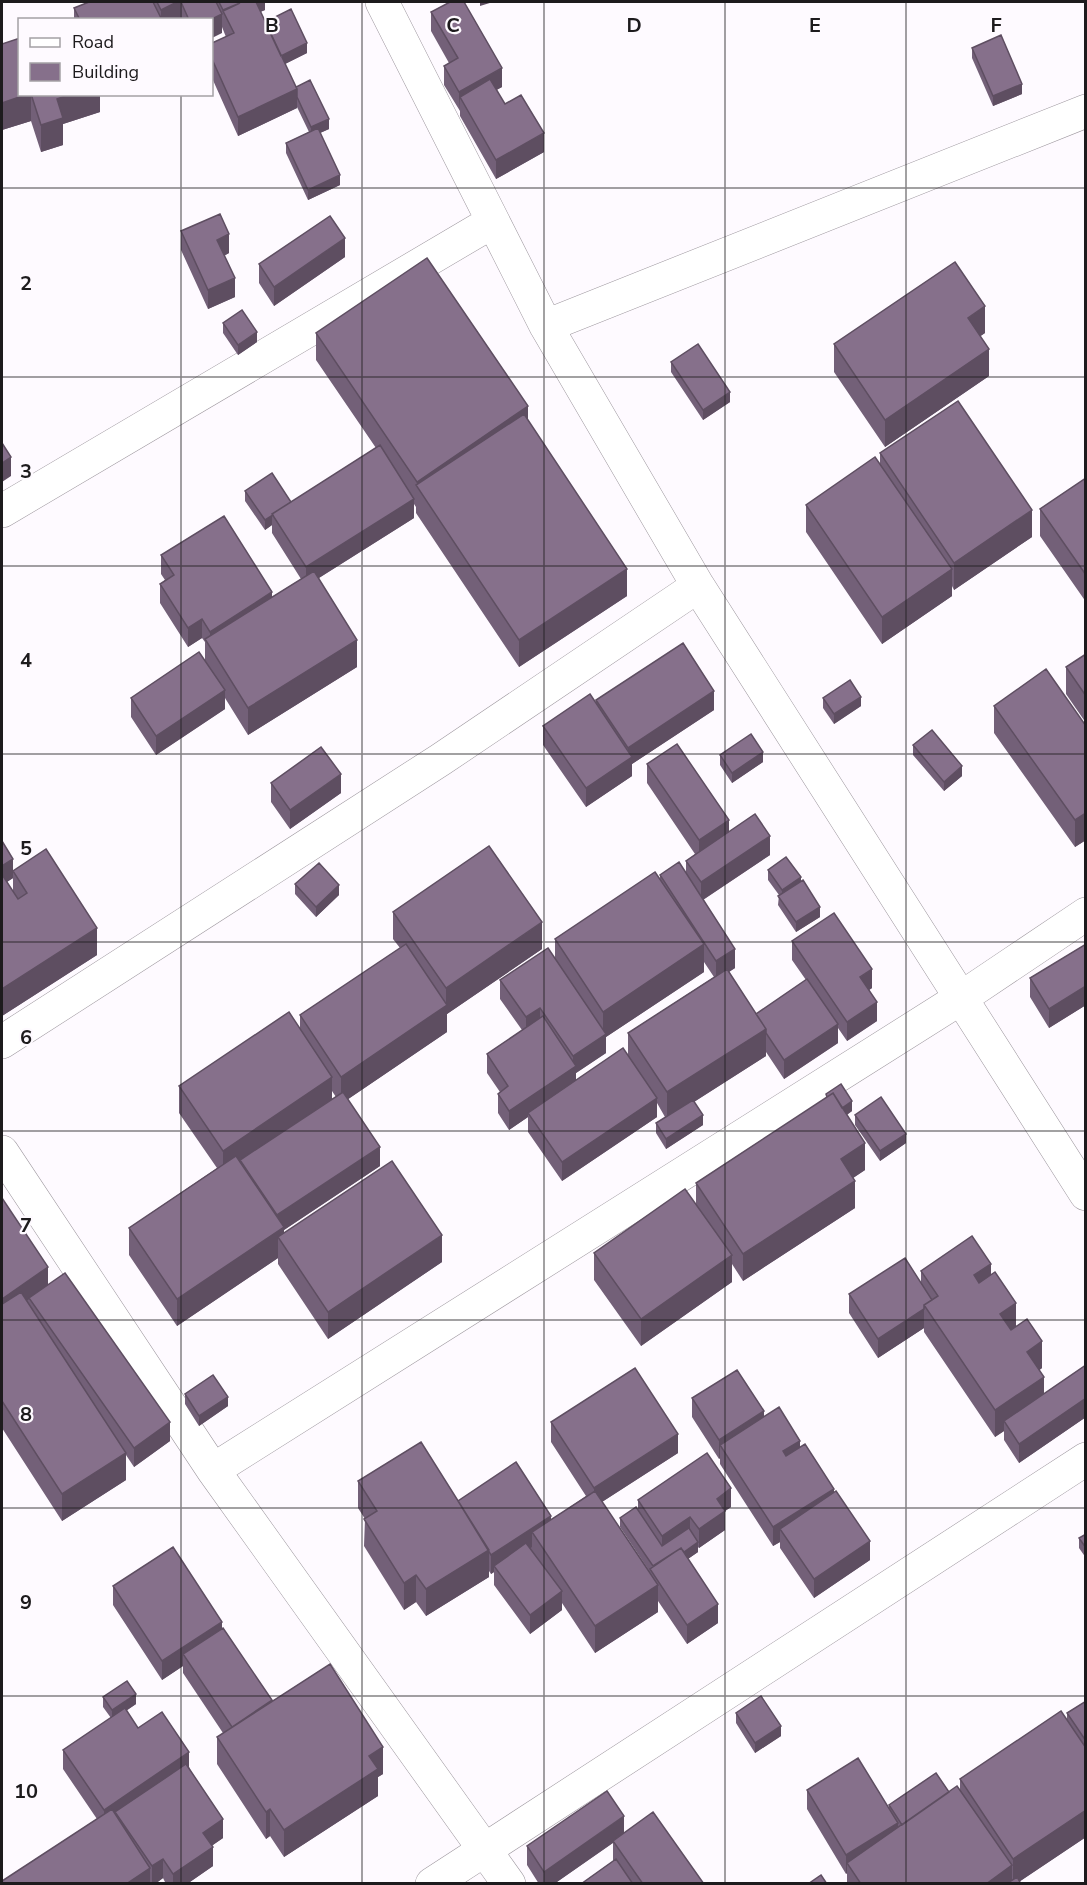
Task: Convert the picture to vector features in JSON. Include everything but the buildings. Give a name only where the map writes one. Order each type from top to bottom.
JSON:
[{"type":"street","points":[[382,2],[546,326],[698,586],[1086,1194]]},
{"type":"street","points":[[546,326],[1086,111]]},
{"type":"street","points":[[2,511],[492,222]]},
{"type":"street","points":[[2,1042],[440,760],[698,586]]},
{"type":"street","points":[[213,1470],[961,998],[1086,914]]},
{"type":"street","points":[[2,1152],[213,1470],[508,1884]]},
{"type":"street","points":[[432,1884],[484,1848],[1086,1460]]}]
